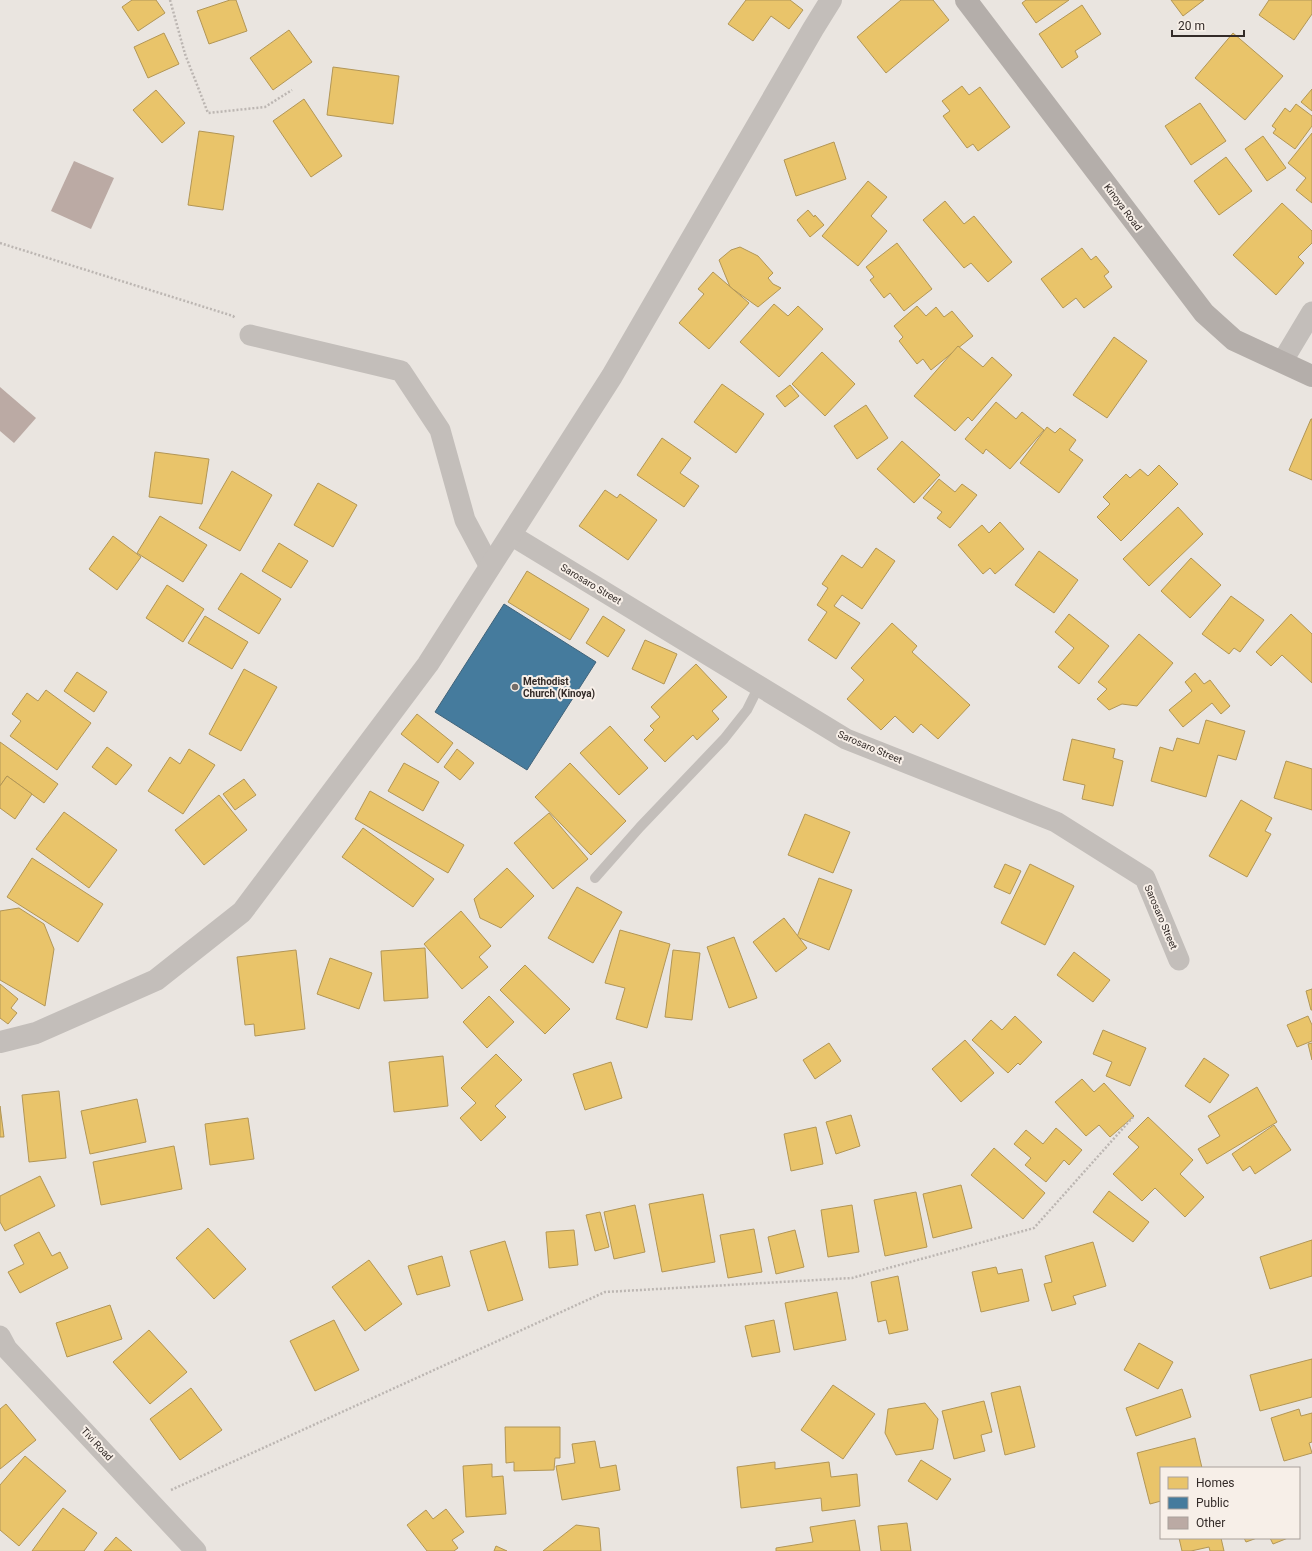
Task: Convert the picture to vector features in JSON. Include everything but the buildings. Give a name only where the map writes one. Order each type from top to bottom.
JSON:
[{"type":"main road","name":"Kinoya Road","points":[[966,0],[1204,313],[1234,340],[1312,376]]},
{"type":"street","points":[[0,1042],[36,1033],[156,980],[242,912],[428,664],[612,376],[813,28],[831,0]]},
{"type":"street","points":[[1282,362],[1312,312]]},
{"type":"street","points":[[250,335],[401,371],[440,430],[466,520],[490,567]]},
{"type":"street","name":"Sarosaro Street","points":[[510,535],[846,739],[1056,822],[1145,878],[1178,960]]},
{"type":"street","name":"Tivi Road","points":[[2,1347],[196,1551]]},
{"type":"lane","points":[[595,878],[640,827],[724,739],[747,710],[759,686]]},
{"type":"path","points":[[170,0],[185,54],[208,113],[265,107],[292,90]]},
{"type":"path","points":[[0,243],[233,316],[250,335]]},
{"type":"path","points":[[149,1500],[605,1292],[852,1278],[1034,1228],[1134,1116]]},
{"type":"place","name":"Methodist Church (Kinoya)","points":[[515,687]]}]
